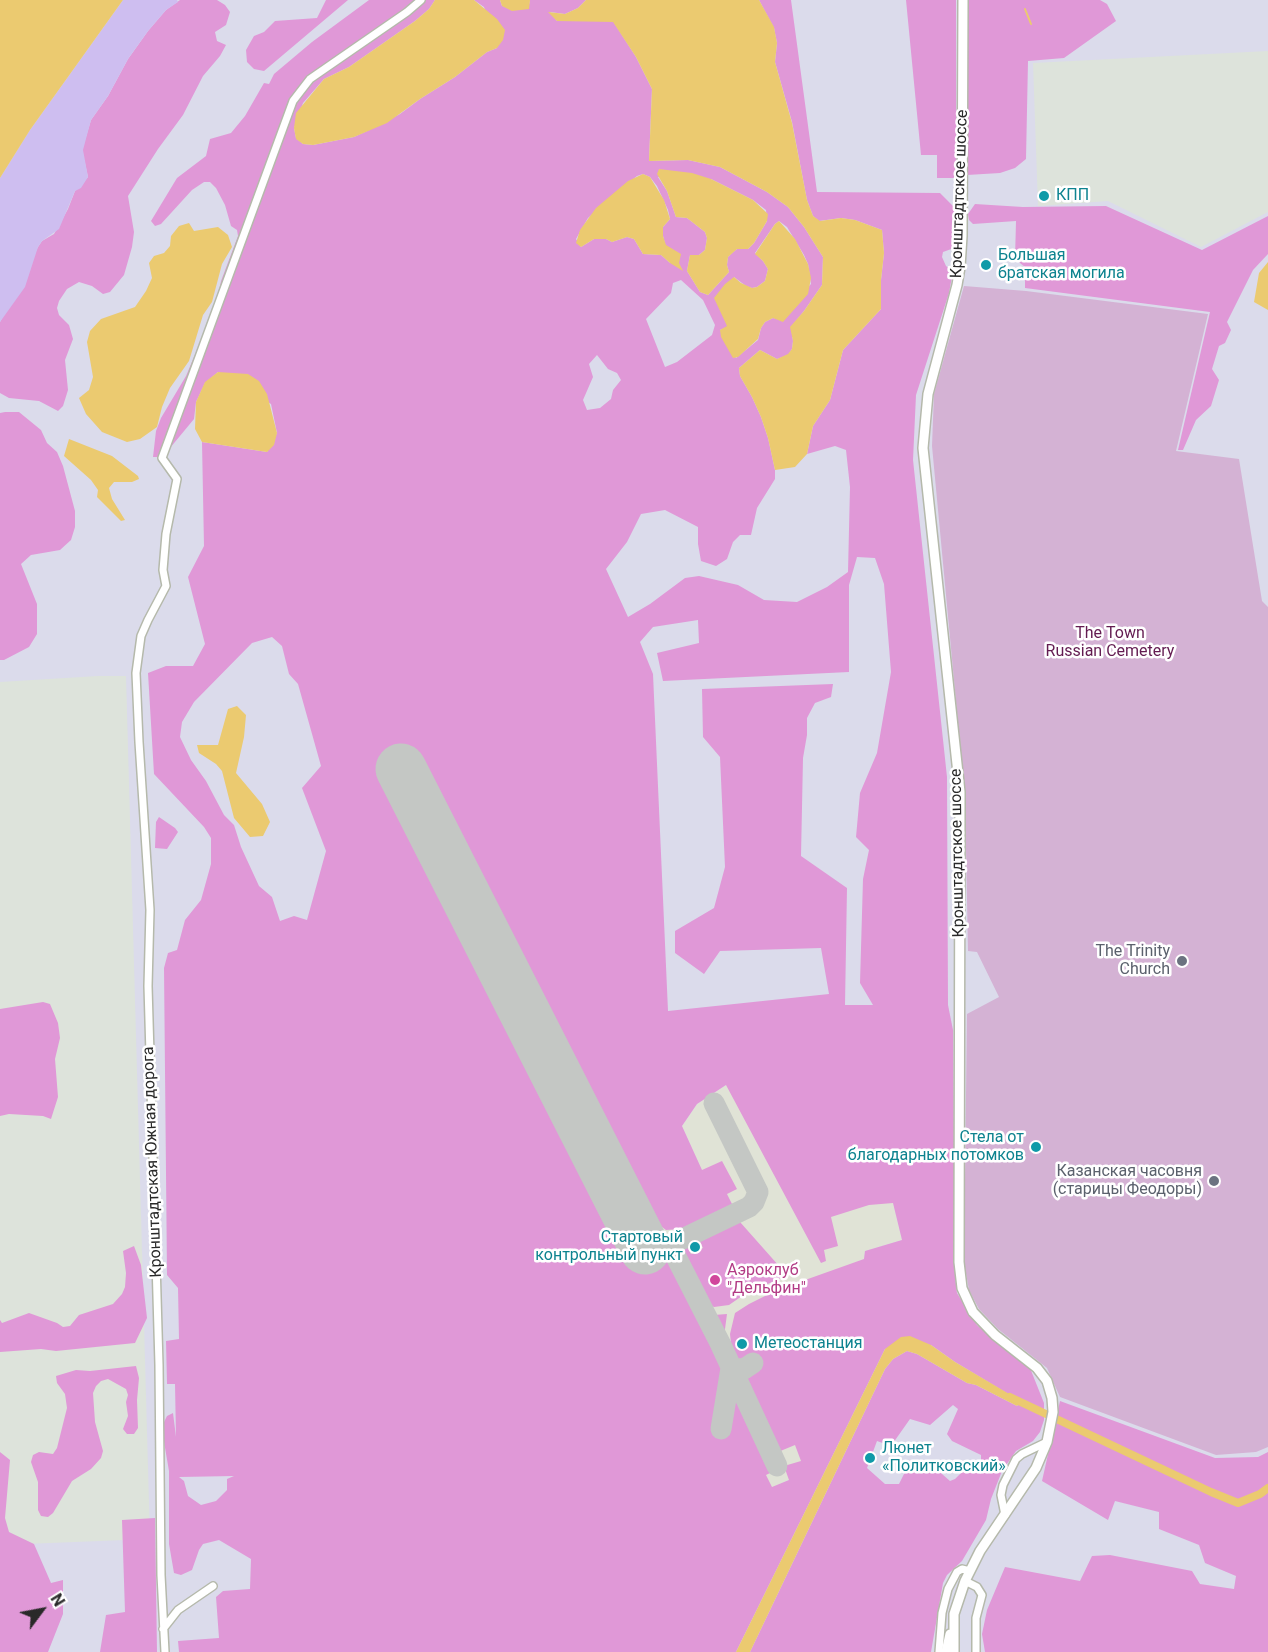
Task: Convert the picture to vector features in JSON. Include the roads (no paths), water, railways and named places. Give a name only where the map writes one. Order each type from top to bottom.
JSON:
[{"type":"street","name":"Кронштадтская Южная дорога","points":[[165,1652],[148,986],[150,910],[136,673],[141,636],[166,586],[163,570],[166,534],[177,479],[162,458],[293,101],[310,79],[421,0]]},
{"type":"street","name":"Кронштадтское шоссе","points":[[954,1652],[954,1614],[965,1581],[980,1551],[1036,1468],[1047,1442],[1053,1412],[1052,1398],[1043,1375],[989,1330],[973,1312],[962,1288],[959,1262],[960,792],[923,448],[928,394],[960,267],[963,0]]},
{"type":"street","points":[[1005,1515],[1001,1495],[1016,1459],[1047,1442]]},
{"type":"street","points":[[939,1652],[942,1613],[948,1589],[957,1572],[962,1569],[970,1571]]},
{"type":"street","points":[[965,1581],[977,1587],[982,1595],[976,1618],[976,1652]]},
{"type":"street","points":[[163,1629],[178,1610],[213,1586]]},
{"type":"street","points":[[946,1652],[954,1614]]},
{"type":"waterway","points":[[1025,9],[1031,24]]},
{"type":"waterway","points":[[1010,1397],[1238,1503],[1268,1488]]},
{"type":"place","name":"КПП","points":[[1044,196]]},
{"type":"place","name":"Большая братская могила","points":[[986,265]]},
{"type":"place","name":"The Trinity Church","points":[[1182,961]]},
{"type":"place","name":"Стела от благодарных потомков","points":[[1036,1147]]},
{"type":"place","name":"Казанская часовня (старицы Феодоры)","points":[[1214,1181]]},
{"type":"place","name":"Стартовый контрольный пункт","points":[[695,1247]]},
{"type":"place","name":"Аэроклуб \"Дельфин\"","points":[[715,1280]]},
{"type":"place","name":"Метеостанция","points":[[742,1344]]},
{"type":"place","name":"Люнет «Политковский»","points":[[870,1458]]},
{"type":"park label","name":"The Town Russian Cemetery","points":[[1110,643]]}]
